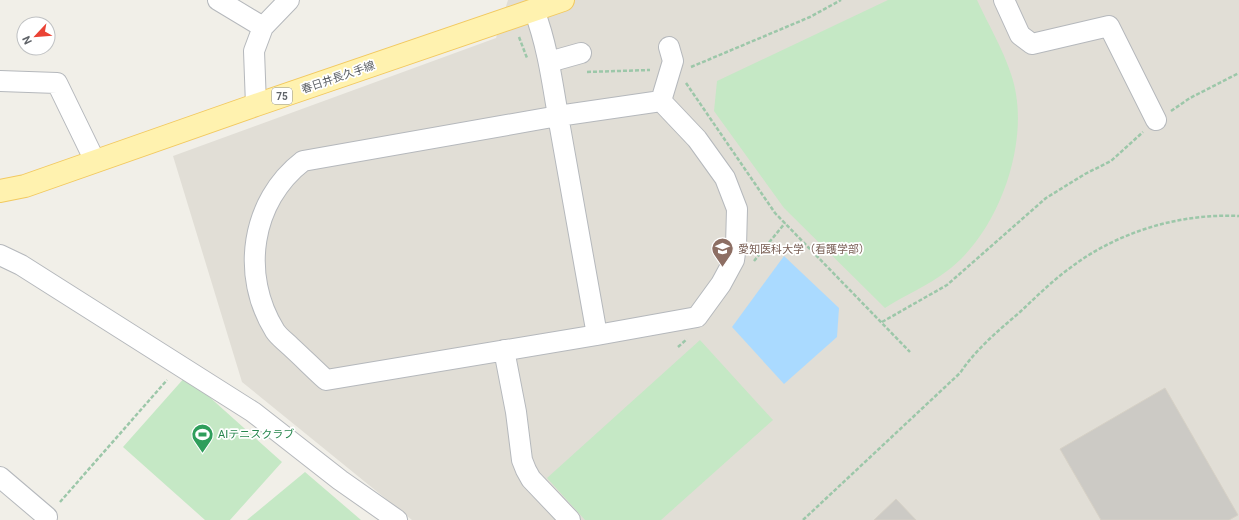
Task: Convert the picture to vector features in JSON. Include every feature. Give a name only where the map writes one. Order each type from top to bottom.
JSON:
[{"type":"main road","name":"春日井長久手線","points":[[0,191],[25,186],[256,104],[563,0]]},
{"type":"street","points":[[218,0],[263,27]]},
{"type":"street","points":[[256,104],[254,51],[263,27],[289,0]]},
{"type":"street","points":[[1004,0],[1020,35],[1032,44],[1109,26],[1156,120]]},
{"type":"street","points":[[534,10],[543,33],[597,334]]},
{"type":"street","points":[[661,101],[673,61],[669,47]]},
{"type":"street","points":[[548,62],[581,53]]},
{"type":"street","points":[[0,81],[57,83],[95,161]]},
{"type":"street","points":[[661,101],[697,139],[728,185],[737,208],[734,260],[721,284],[697,317],[326,380],[276,332],[261,302],[257,285],[254,271],[256,243],[263,212],[272,193],[290,170],[303,161],[558,116],[661,101]]},
{"type":"street","points":[[0,255],[21,265],[253,412],[340,480],[397,520]]},
{"type":"street","points":[[504,350],[524,465],[531,479],[570,520]]},
{"type":"street","points":[[0,477],[47,517]]},
{"type":"path","points":[[684,70],[788,26],[840,0]]},
{"type":"path","points":[[882,322],[947,285],[1046,198],[1085,174],[1111,161],[1156,120],[1190,98],[1239,73]]},
{"type":"path","points":[[803,520],[960,372],[973,354],[1059,276],[1082,259],[1121,239],[1154,226],[1186,219],[1239,216]]},
{"type":"path","points":[[47,517],[179,366]]},
{"type":"shaded area","name":"愛知医科大学（看護学部）","points":[[508,0],[1239,0],[1239,520],[412,520],[242,382],[173,156],[496,38]]},
{"type":"green space","points":[[888,0],[977,0],[1000,46],[1011,74],[1017,99],[1018,126],[1014,154],[1007,182],[996,208],[982,233],[966,254],[947,271],[885,308],[784,208],[714,111],[717,81]]},
{"type":"green space","points":[[700,340],[773,420],[661,520],[585,520],[547,478]]},
{"type":"green space","name":"AIテニスクラブ","points":[[186,376],[282,462],[230,520],[205,520],[123,447]]},
{"type":"green space","points":[[305,472],[361,520],[247,520]]},
{"type":"water","points":[[784,256],[839,308],[837,337],[784,384],[732,327]]},
{"type":"building","points":[[1165,388],[1238,515],[1229,520],[1101,520],[1060,449]]},
{"type":"building","points":[[896,499],[916,520],[874,520]]},
{"type":"place","name":"愛知医科大学（看護学部）","points":[[723,268]]},
{"type":"place","name":"AIテニスクラブ","points":[[202,454]]}]
